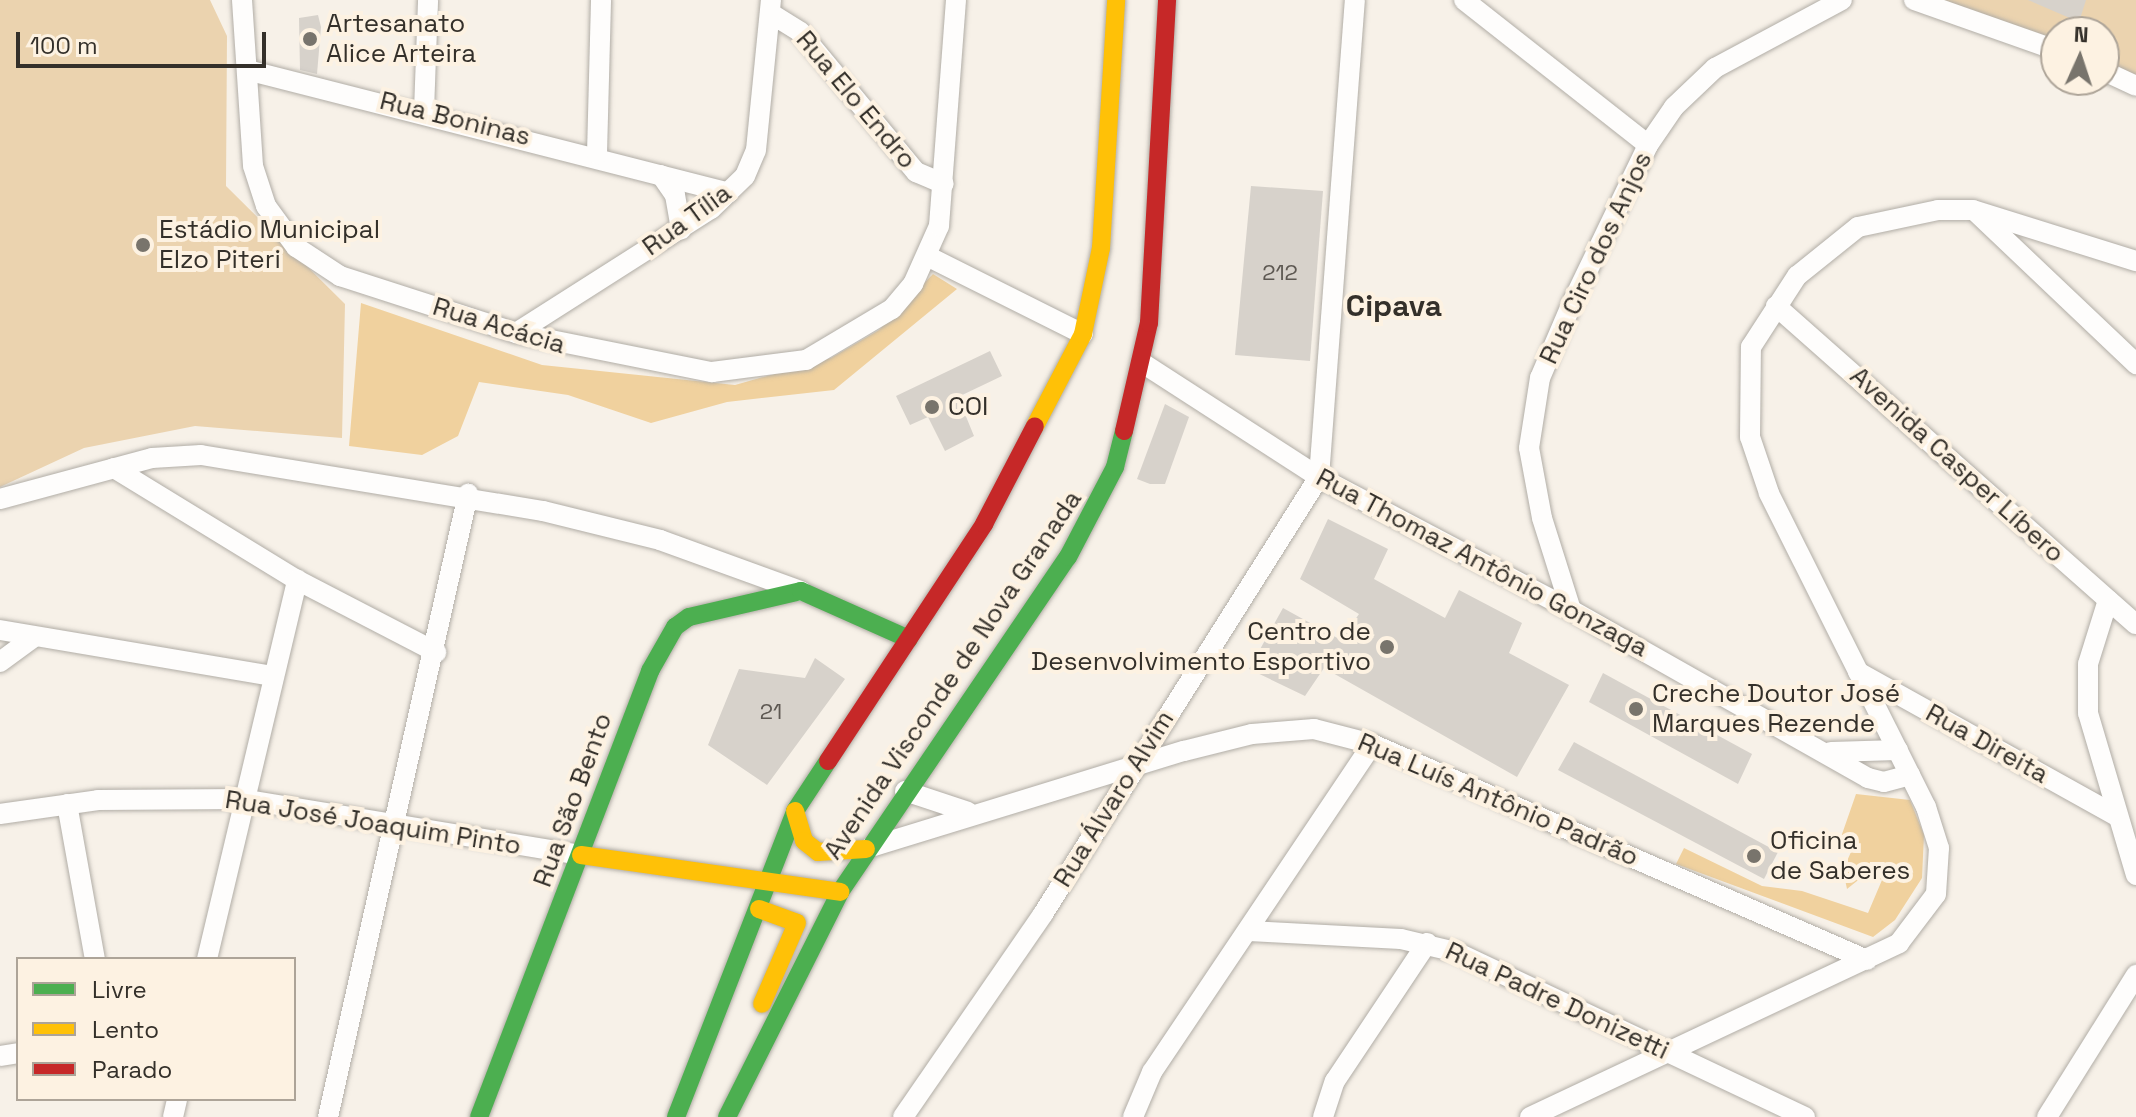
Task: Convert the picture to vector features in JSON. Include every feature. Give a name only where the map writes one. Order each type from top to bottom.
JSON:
[{"type":"main road","points":[[676,1117],[795,811],[992,510],[1083,334],[1101,248],[1116,0]]},
{"type":"main road","name":"Avenida Visconde de Nova Granada","points":[[727,1117],[840,892],[905,791],[1091,519],[1115,467],[1144,364],[1167,0]]},
{"type":"main road","points":[[801,591],[909,639]]},
{"type":"main road","name":"Rua São Bento","points":[[479,1117],[650,671],[675,627],[689,617],[801,591]]},
{"type":"main road","points":[[795,811],[804,841],[818,852],[866,849]]},
{"type":"main road","name":"Rua José Joaquim Pinto","points":[[581,855],[840,892]]},
{"type":"main road","points":[[718,1117],[725,1088],[797,925],[793,917],[759,909]]},
{"type":"street","name":"Rua Acácia","points":[[242,0],[258,184],[296,247],[340,276],[516,333],[679,371],[778,366],[852,338],[892,309],[929,257]]},
{"type":"street","points":[[424,111],[428,0]]},
{"type":"street","points":[[597,154],[601,0]]},
{"type":"street","points":[[956,0],[944,184],[929,257],[1083,334]]},
{"type":"street","points":[[1319,477],[1355,0]]},
{"type":"street","points":[[1464,0],[1648,145]]},
{"type":"street","name":"Rua Ciro dos Anjos","points":[[1571,610],[1531,473],[1534,402],[1572,303],[1648,145],[1674,107],[1715,68],[1842,0]]},
{"type":"street","points":[[1914,0],[2040,44]]},
{"type":"street","name":"Rua Elo Endro","points":[[771,6],[800,32],[916,172],[944,184]]},
{"type":"street","name":"Rua Tília","points":[[516,333],[681,229],[729,193],[756,150],[771,6]]},
{"type":"street","name":"Rua Boninas","points":[[247,70],[597,154],[729,193]]},
{"type":"street","points":[[661,175],[675,195],[681,229]]},
{"type":"street","points":[[1973,210],[2136,364]]},
{"type":"street","points":[[1530,1117],[1664,1049],[1867,960],[1921,921],[1942,872],[1933,825],[1769,493],[1750,437],[1751,347],[1776,306],[1814,259],[1858,227],[1914,212],[1973,210],[2136,261]]},
{"type":"street","name":"Avenida Casper Líbero","points":[[1776,306],[2136,624]]},
{"type":"street","name":"Rua Thomaz Antônio Gonzaga","points":[[1144,364],[1319,477],[1571,610],[1876,781],[1910,775]]},
{"type":"street","points":[[0,499],[114,468],[201,455],[468,494],[660,540],[801,591]]},
{"type":"street","points":[[114,468],[297,580],[436,652]]},
{"type":"street","name":"Rua Álvaro Alvim","points":[[903,1117],[1043,914],[1134,765],[1319,477]]},
{"type":"street","points":[[328,1117],[436,652],[468,494]]},
{"type":"street","points":[[207,957],[242,799],[297,580]]},
{"type":"street","points":[[2108,600],[2088,664],[2087,691],[2117,816],[2136,875]]},
{"type":"street","points":[[0,630],[273,676]]},
{"type":"street","points":[[0,662],[34,637]]},
{"type":"street","name":"Rua Direita","points":[[1858,672],[2117,816]]},
{"type":"street","name":"Rua Luís Antônio Padrão","points":[[866,849],[976,812],[1134,765],[1282,729],[1314,729],[1372,744],[1867,960]]},
{"type":"street","points":[[1133,1117],[1152,1072],[1372,744]]},
{"type":"street","name":"Rua Thomaz Antônio Gonzaga","points":[[1827,751],[1898,750]]},
{"type":"street","name":"Rua Luís Antônio Padrão","points":[[905,791],[939,807],[976,812]]},
{"type":"street","name":"Rua José Joaquim Pinto","points":[[0,814],[67,804],[242,799],[581,855]]},
{"type":"street","points":[[67,804],[95,957]]},
{"type":"street","name":"Rua Padre Donizetti","points":[[1249,931],[1427,943],[1509,973],[1805,1117]]},
{"type":"street","points":[[1323,1117],[1335,1081],[1427,943]]},
{"type":"street","points":[[2047,1117],[2136,975]]},
{"type":"shaded area","name":"Estádio Municipal Elzo Piteri","points":[[0,0],[210,0],[227,36],[226,186],[345,304],[342,438],[195,426],[84,448],[0,487]]},
{"type":"shaded area","points":[[1939,0],[2136,0],[2136,83],[2120,76],[2120,16],[2040,16],[2040,41]]},
{"type":"shaded area","points":[[933,274],[957,289],[834,390],[727,402],[651,423],[568,395],[479,382],[458,436],[422,455],[349,446],[361,303],[542,365],[735,385],[831,358],[879,330]]},
{"type":"shaded area","points":[[1856,794],[1910,800],[1924,835],[1922,878],[1895,920],[1873,937],[1676,864],[1684,848],[1762,886],[1802,891],[1868,913],[1882,880],[1867,873],[1847,889],[1843,870],[1851,852],[1841,837]]},
{"type":"building","points":[[2028,0],[2086,0],[2081,16],[2065,16]]},
{"type":"building","name":"Artesanato Alice Arteira","points":[[318,15],[321,27],[317,74],[300,70],[299,18]]},
{"type":"building","points":[[1251,186],[1323,191],[1310,361],[1235,355]]},
{"type":"building","name":"COI","points":[[990,351],[1002,376],[958,397],[974,436],[945,451],[928,417],[910,425],[896,396]]},
{"type":"building","points":[[1165,404],[1189,417],[1165,484],[1150,484],[1137,479]]},
{"type":"building","name":"Centro de Desenvolvimento Esportivo","points":[[1328,519],[1388,549],[1374,579],[1445,618],[1459,590],[1522,623],[1509,653],[1569,685],[1517,777],[1324,668],[1305,696],[1249,669],[1283,608],[1341,640],[1359,614],[1300,579]]},
{"type":"building","points":[[815,658],[845,679],[767,785],[708,745],[739,669],[805,678]]},
{"type":"building","points":[[1603,673],[1752,754],[1738,784],[1589,702]]},
{"type":"building","points":[[1574,742],[1778,852],[1764,879],[1558,770]]},
{"type":"traffic: fast","points":[[727,1117],[840,892],[1068,557],[1115,467],[1124,431]]},
{"type":"traffic: fast","points":[[479,1117],[650,671],[675,627],[689,617],[801,591],[909,639]]},
{"type":"traffic: fast","points":[[676,1117],[795,811],[828,761]]},
{"type":"traffic: slow","points":[[1035,426],[1083,334],[1101,248],[1116,0]]},
{"type":"traffic: slow","points":[[795,811],[804,841],[818,852],[866,849]]},
{"type":"traffic: slow","points":[[581,855],[840,892]]},
{"type":"traffic: slow","points":[[759,909],[797,923],[762,1004]]},
{"type":"traffic: jam","points":[[1124,431],[1149,323],[1167,0]]},
{"type":"traffic: jam","points":[[828,761],[984,524],[1035,426]]},
{"type":"place","name":"Artesanato Alice Arteira","points":[[310,39]]},
{"type":"place","name":"Estádio Municipal Elzo Piteri","points":[[143,245]]},
{"type":"place","name":"COI","points":[[932,407]]},
{"type":"place","name":"Centro de Desenvolvimento Esportivo","points":[[1387,647]]},
{"type":"place","name":"Creche Doutor José Marques Rezende","points":[[1636,709]]},
{"type":"place","name":"Oficina de Saberes","points":[[1754,856]]},
{"type":"district","name":"Cipava","points":[[1394,306]]}]
